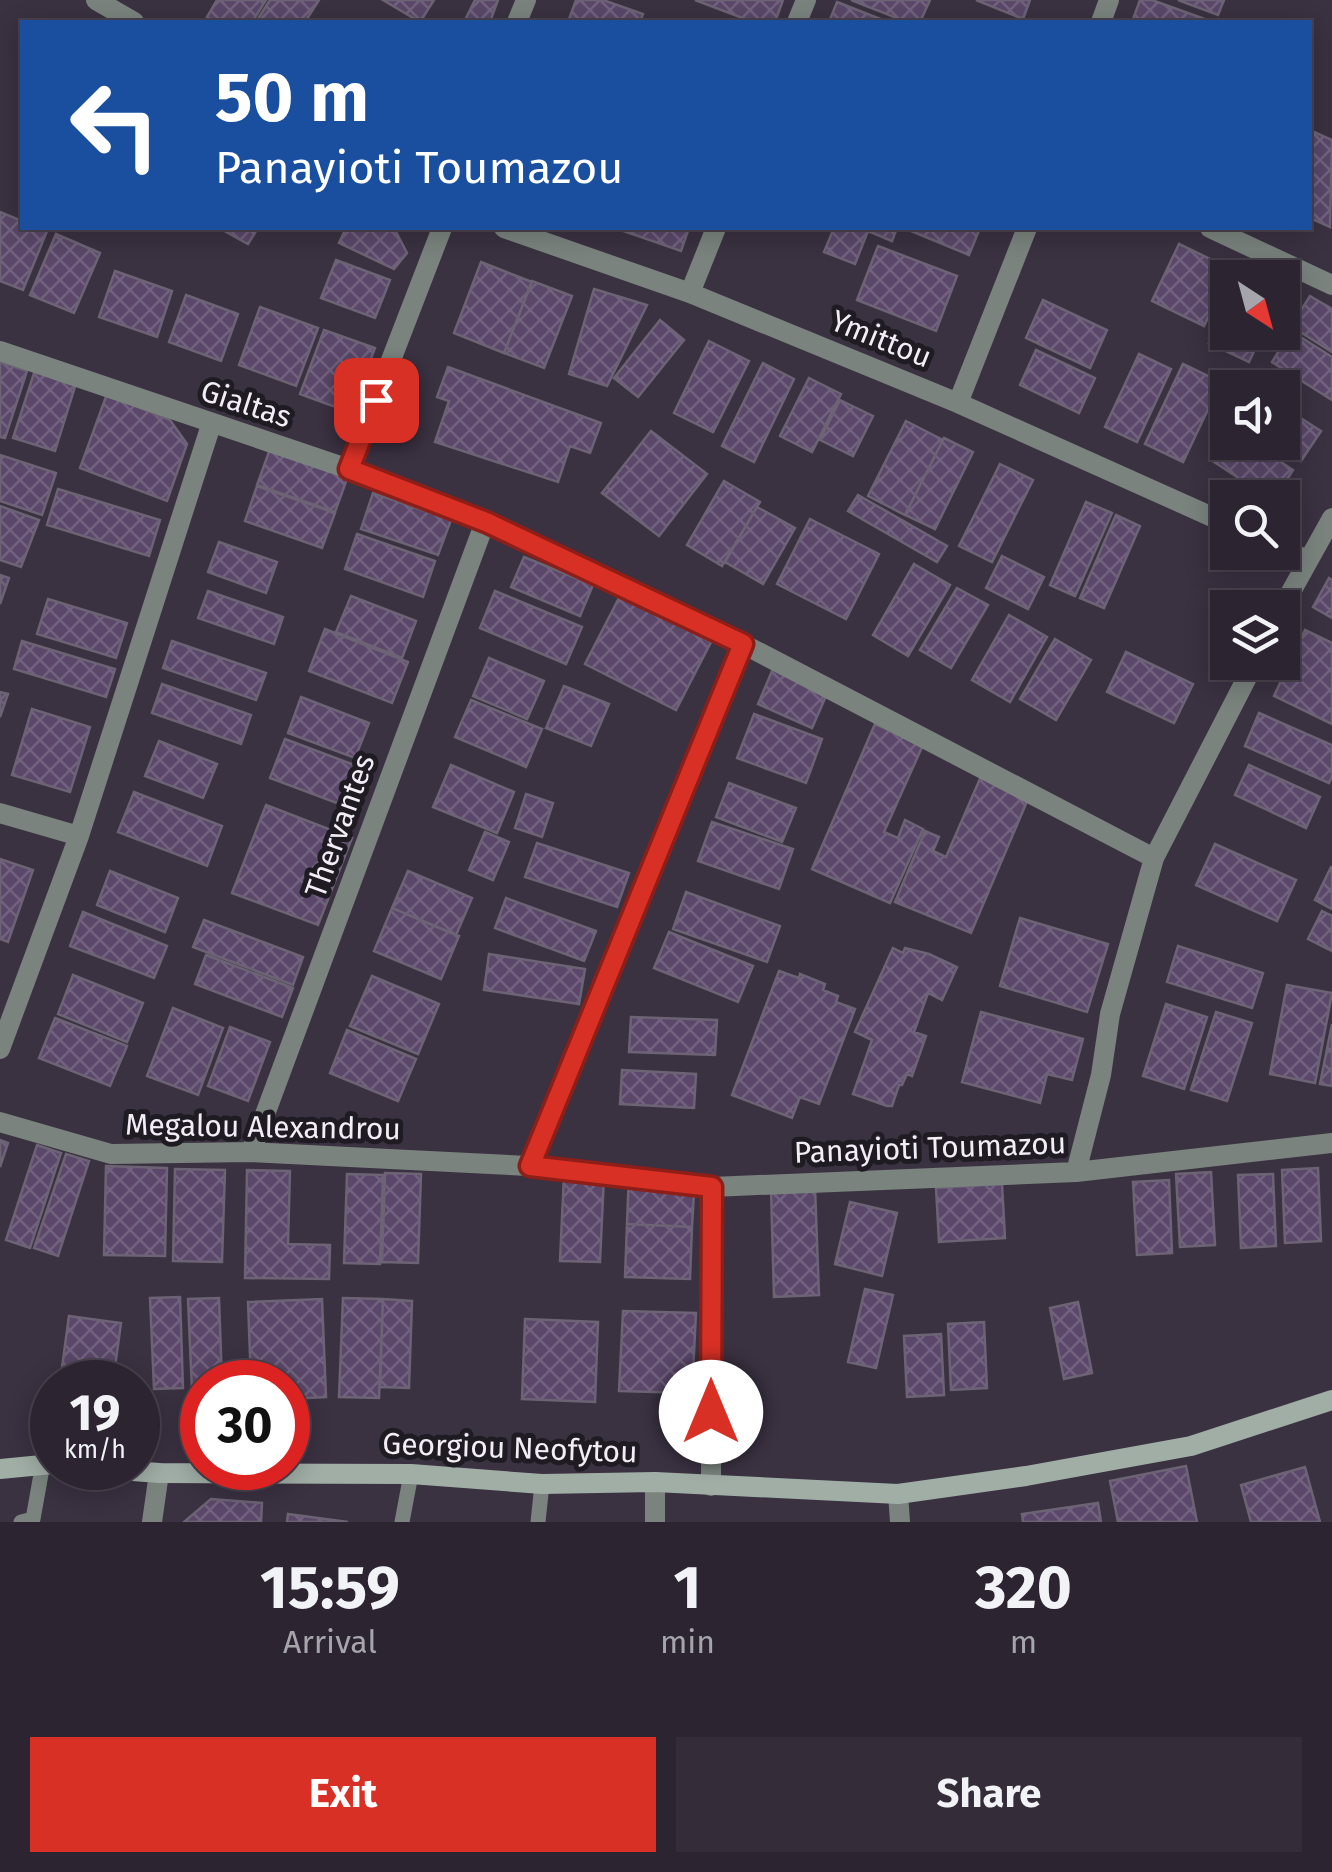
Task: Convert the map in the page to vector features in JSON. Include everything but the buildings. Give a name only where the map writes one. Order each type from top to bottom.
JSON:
[{"type":"street","points":[[96,0],[131,20]]},
{"type":"street","points":[[349,469],[441,230]]},
{"type":"street","name":"Ymittou","points":[[510,230],[690,292],[958,403],[1210,516]]},
{"type":"street","points":[[690,292],[715,230]]},
{"type":"street","points":[[958,403],[1026,230]]},
{"type":"street","points":[[1214,230],[1332,285]]},
{"type":"street","name":"Gialtas","points":[[0,352],[349,469],[486,522],[743,644],[1154,858]]},
{"type":"street","points":[[0,1050],[78,836],[212,425]]},
{"type":"street","points":[[1291,590],[1332,518]]},
{"type":"street","name":"Thervantes","points":[[251,1152],[486,522]]},
{"type":"street","points":[[1300,557],[1307,560]]},
{"type":"street","points":[[530,1166],[743,644]]},
{"type":"street","points":[[1076,1172],[1101,1075],[1110,1014],[1154,858],[1245,680]]},
{"type":"street","points":[[0,813],[78,836]]},
{"type":"street","name":"Megalou Alexandrou","points":[[0,1122],[110,1154],[251,1152],[530,1166]]},
{"type":"street","name":"Panayioti Toumazou","points":[[530,1166],[712,1187],[1076,1172],[1332,1143]]},
{"type":"street","points":[[711,1486],[712,1187]]},
{"type":"street","name":"Georgiou Neofytou","points":[[160,1473],[411,1474],[542,1484],[655,1482],[898,1494],[1191,1446],[1332,1400]]},
{"type":"street","points":[[0,1469],[30,1466]]},
{"type":"street","points":[[655,1482],[655,1522]]},
{"type":"street","points":[[152,1522],[157,1490]]},
{"type":"street","points":[[898,1494],[900,1522]]},
{"type":"lane","points":[[402,1522],[411,1474]]},
{"type":"lane","points":[[538,1522],[542,1484]]},
{"type":"lane","points":[[20,1522],[33,1519],[41,1490]]},
{"type":"route","points":[[376,400],[349,469],[486,522],[743,644],[530,1166],[712,1187],[711,1412]]}]
